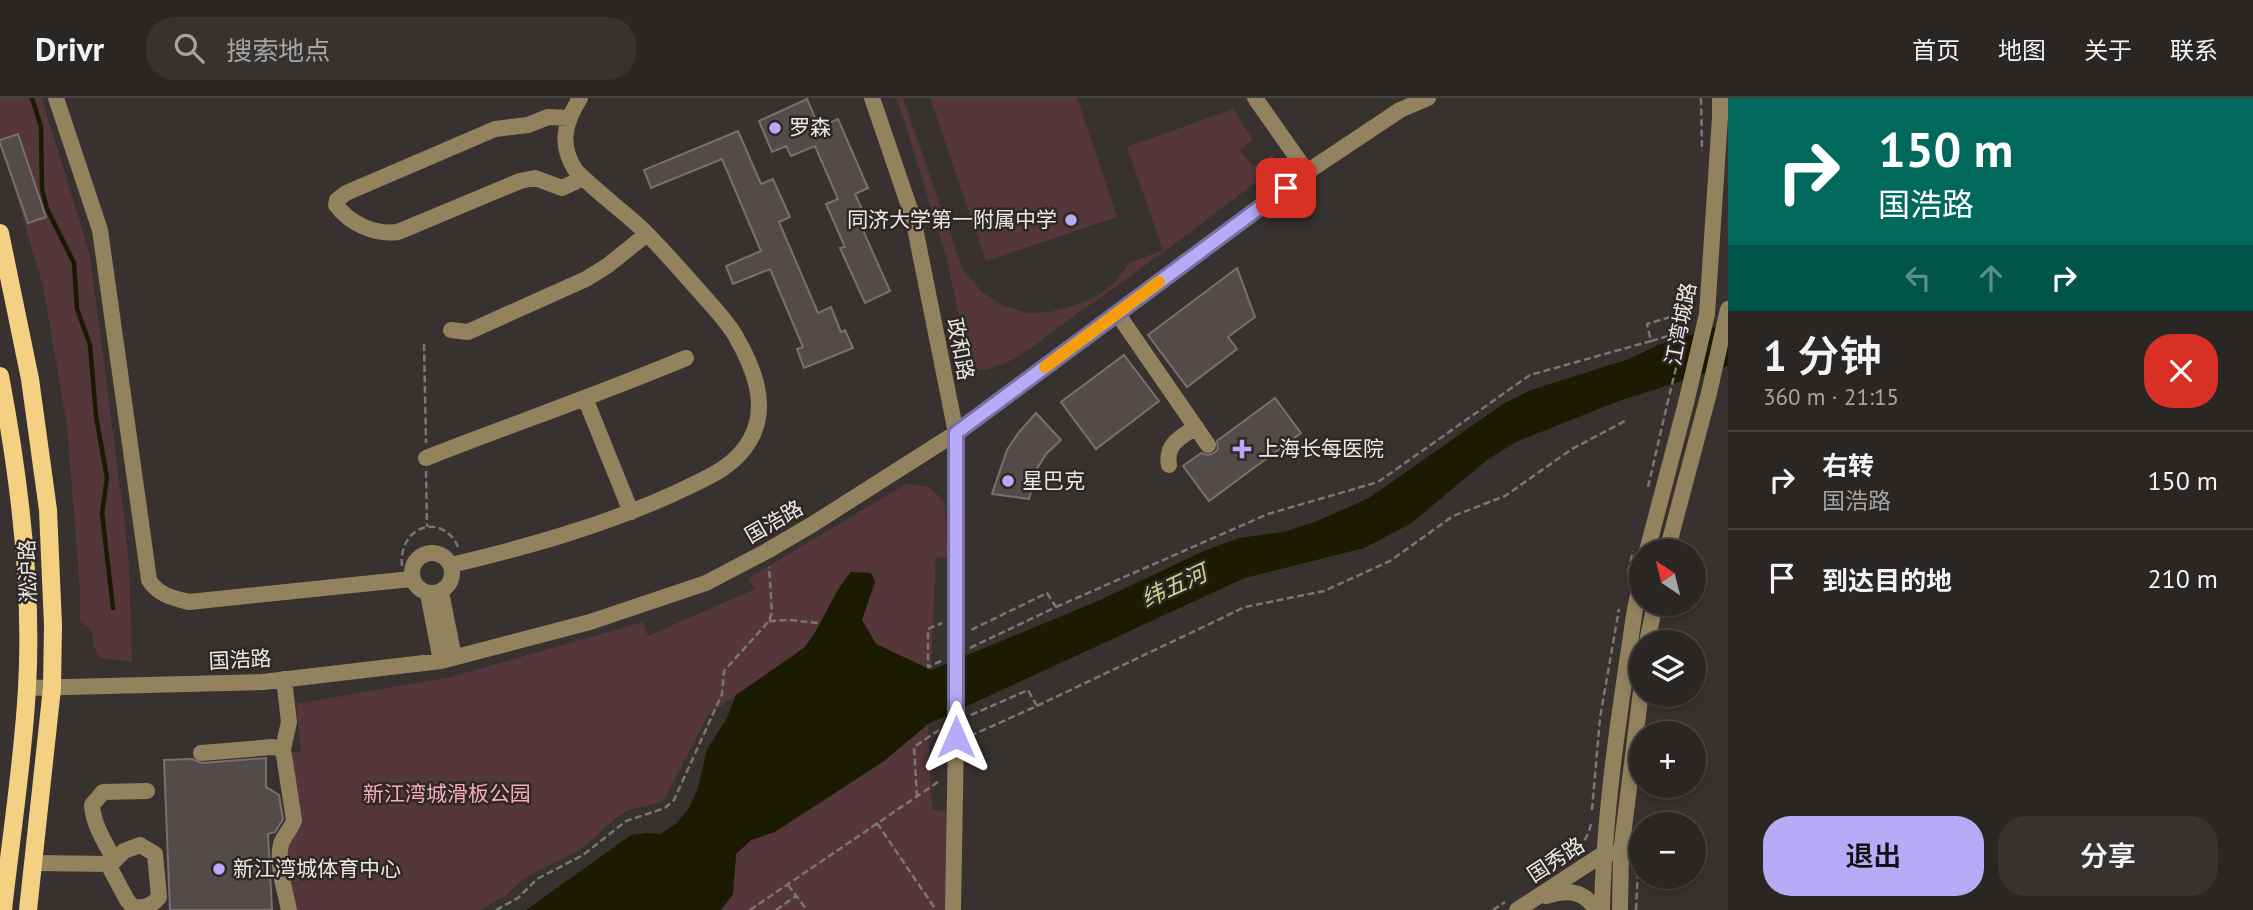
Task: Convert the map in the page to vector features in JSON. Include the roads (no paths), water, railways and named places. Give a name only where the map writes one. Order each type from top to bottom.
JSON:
[{"type":"main road","name":"淞沪路","points":[[0,233],[30,379],[44,469],[53,625],[52,688],[28,910]]},
{"type":"main road","name":"淞沪路","points":[[0,376],[21,513],[28,625],[27,688],[3,910]]},
{"type":"street","points":[[56,98],[100,230],[149,580],[153,586],[161,593],[189,602],[407,580],[421,591],[435,593],[451,579],[457,564]]},
{"type":"street","points":[[407,580],[414,564],[430,552],[444,555],[457,564],[575,533],[631,512],[710,477],[729,465],[751,439],[760,396],[734,333],[682,271],[646,234],[581,177],[567,158],[564,145],[570,118],[580,98]]},
{"type":"street","name":"政和路","points":[[872,98],[913,218],[956,433],[956,647],[952,736],[956,778],[953,910]]},
{"type":"street","points":[[1255,98],[1307,172]]},
{"type":"street","name":"国浩路","points":[[27,688],[284,679],[447,659],[590,622],[706,583],[767,551],[956,433],[1307,172],[1400,110],[1428,98]]},
{"type":"street","name":"江湾城路","points":[[1643,539],[1686,403],[1707,314],[1720,98]]},
{"type":"street","points":[[570,118],[548,117],[528,125],[495,129],[345,193],[337,200],[337,205],[365,228],[381,233],[398,232],[520,181],[535,178],[562,188],[581,177]]},
{"type":"street","points":[[451,330],[468,332],[586,279],[607,266],[646,234]]},
{"type":"street","name":"江湾城路","points":[[1670,539],[1728,309]]},
{"type":"street","points":[[1117,313],[1208,444]]},
{"type":"street","points":[[426,458],[687,358]]},
{"type":"street","points":[[586,398],[631,512]]},
{"type":"street","points":[[1169,465],[1168,450],[1173,443],[1196,427]]},
{"type":"street","points":[[435,593],[447,659]]},
{"type":"street","points":[[1602,910],[1603,854],[1631,616]]},
{"type":"street","points":[[284,679],[289,722],[283,749],[294,820],[282,839],[279,854],[289,910]]},
{"type":"street","points":[[1620,910],[1621,852],[1639,707]]},
{"type":"street","points":[[201,753],[273,747],[283,749]]},
{"type":"street","points":[[33,863],[112,862],[124,851],[140,845],[155,854],[159,897],[153,904],[133,909],[111,870],[112,862],[92,805],[103,792],[146,791]]},
{"type":"street","name":"国秀路","points":[[1515,904],[1533,900],[1603,854],[1621,852]]},
{"type":"street","points":[[1533,900],[1562,892],[1576,892],[1585,897],[1596,910]]},
{"type":"water","name":"纬五河","points":[[1728,323],[1728,366],[1616,402],[1516,442],[1487,460],[1410,524],[1364,548],[1245,578],[928,724],[884,761],[775,832],[751,840],[736,854],[733,894],[721,910],[526,910],[631,835],[660,834],[676,824],[689,808],[698,788],[707,749],[727,718],[736,695],[804,648],[851,572],[871,573],[875,582],[862,620],[876,644],[931,670],[1098,601],[1206,550],[1239,538],[1283,532],[1340,511],[1369,498],[1503,404],[1531,390],[1629,359],[1658,345]]},
{"type":"waterway","points":[[32,98],[41,127],[42,189],[47,209],[74,263],[77,309],[90,345],[96,416],[107,478],[102,513],[113,608]]},
{"type":"place","name":"罗森","points":[[775,128]]},
{"type":"place","name":"同济大学第一附属中学","points":[[1071,220]]},
{"type":"place","name":"上海长每医院","points":[[1242,449]]},
{"type":"place","name":"星巴克","points":[[1008,481]]},
{"type":"place","name":"新江湾城体育中心","points":[[219,869]]},
{"type":"park label","name":"新江湾城滑板公园","points":[[447,794]]}]
